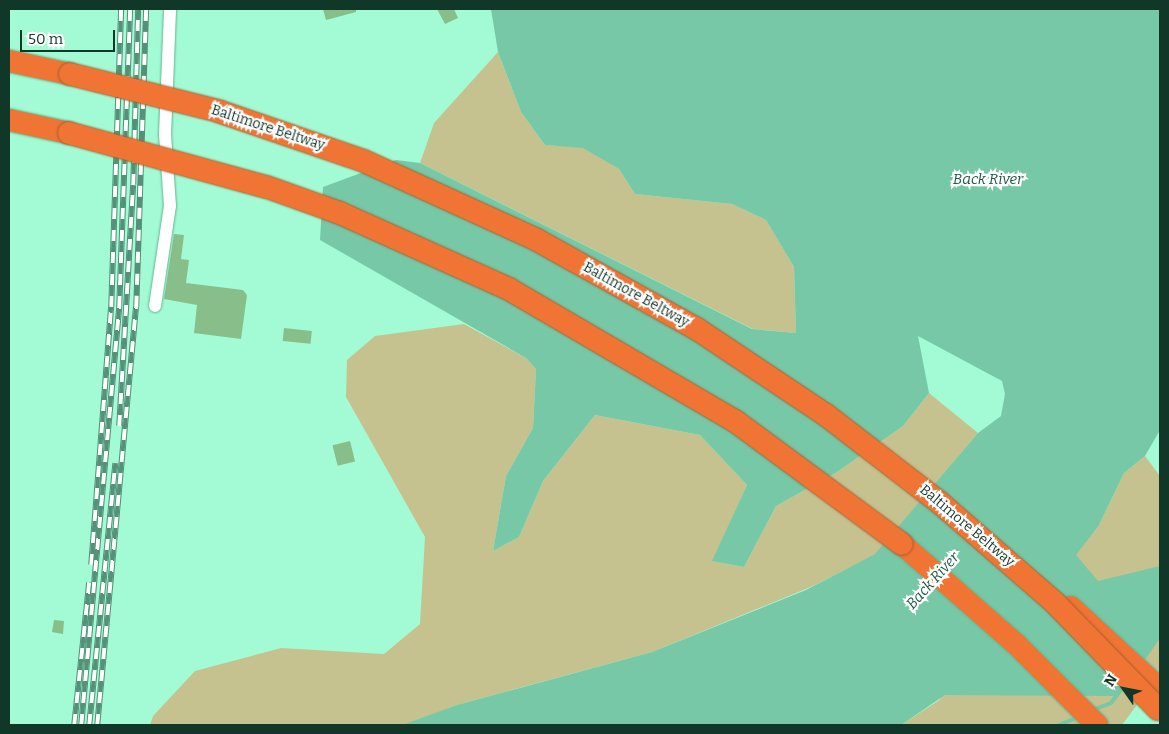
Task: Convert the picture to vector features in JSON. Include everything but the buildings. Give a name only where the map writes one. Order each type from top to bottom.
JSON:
[{"type":"highway","name":"Baltimore Beltway","points":[[9,61],[70,74],[218,111],[364,161],[537,240],[697,329],[769,376],[885,458],[997,550],[1160,703]]},
{"type":"highway","points":[[9,120],[198,164],[340,213],[492,281],[591,333],[735,421],[850,503],[955,589],[1097,725]]},
{"type":"street","points":[[155,306],[170,206],[164,135],[170,9]]},
{"type":"shaded area","points":[[498,52],[521,112],[545,145],[583,147],[619,169],[635,194],[732,204],[766,220],[794,267],[796,333],[753,329],[420,163],[434,123]]},
{"type":"shaded area","points":[[464,324],[526,358],[536,369],[533,428],[506,476],[493,551],[519,537],[543,481],[595,415],[700,435],[747,485],[713,561],[744,567],[776,506],[837,472],[903,426],[929,393],[978,433],[876,554],[813,586],[652,652],[464,703],[403,725],[150,725],[153,716],[195,671],[281,648],[384,654],[420,624],[425,537],[346,397],[347,360],[375,336]]},
{"type":"shaded area","points":[[1145,456],[1160,476],[1160,674],[1122,725],[901,725],[938,701],[1099,525],[1124,473]]},
{"type":"water","name":"Back River","points":[[491,9],[1160,9],[1160,430],[1145,456],[1124,473],[1099,525],[1076,555],[1098,581],[1160,566],[1160,632],[1116,696],[945,695],[901,725],[402,725],[457,705],[652,652],[806,590],[875,554],[978,433],[1001,416],[1005,394],[1002,381],[918,336],[929,393],[903,426],[837,472],[776,506],[744,567],[712,561],[747,485],[700,435],[595,415],[543,481],[519,537],[493,551],[506,476],[533,428],[536,369],[526,358],[320,240],[323,187],[396,160],[420,163],[752,329],[796,333],[794,267],[766,220],[732,204],[635,194],[619,169],[583,148],[545,145],[521,112],[498,52]]},
{"type":"waterway","points":[[1141,662],[1160,635]]},
{"type":"waterway","points":[[1093,710],[1111,703],[1124,686]]},
{"type":"waterway","points":[[1059,725],[1078,717]]},
{"type":"railway","points":[[91,565],[111,307],[121,9]]},
{"type":"railway","points":[[81,725],[119,307],[130,9]]},
{"type":"railway","points":[[119,426],[133,185],[138,9]]},
{"type":"railway","points":[[97,725],[136,307],[146,9]]},
{"type":"railway","points":[[89,725],[115,463]]},
{"type":"railway","points":[[74,725],[89,583]]}]
